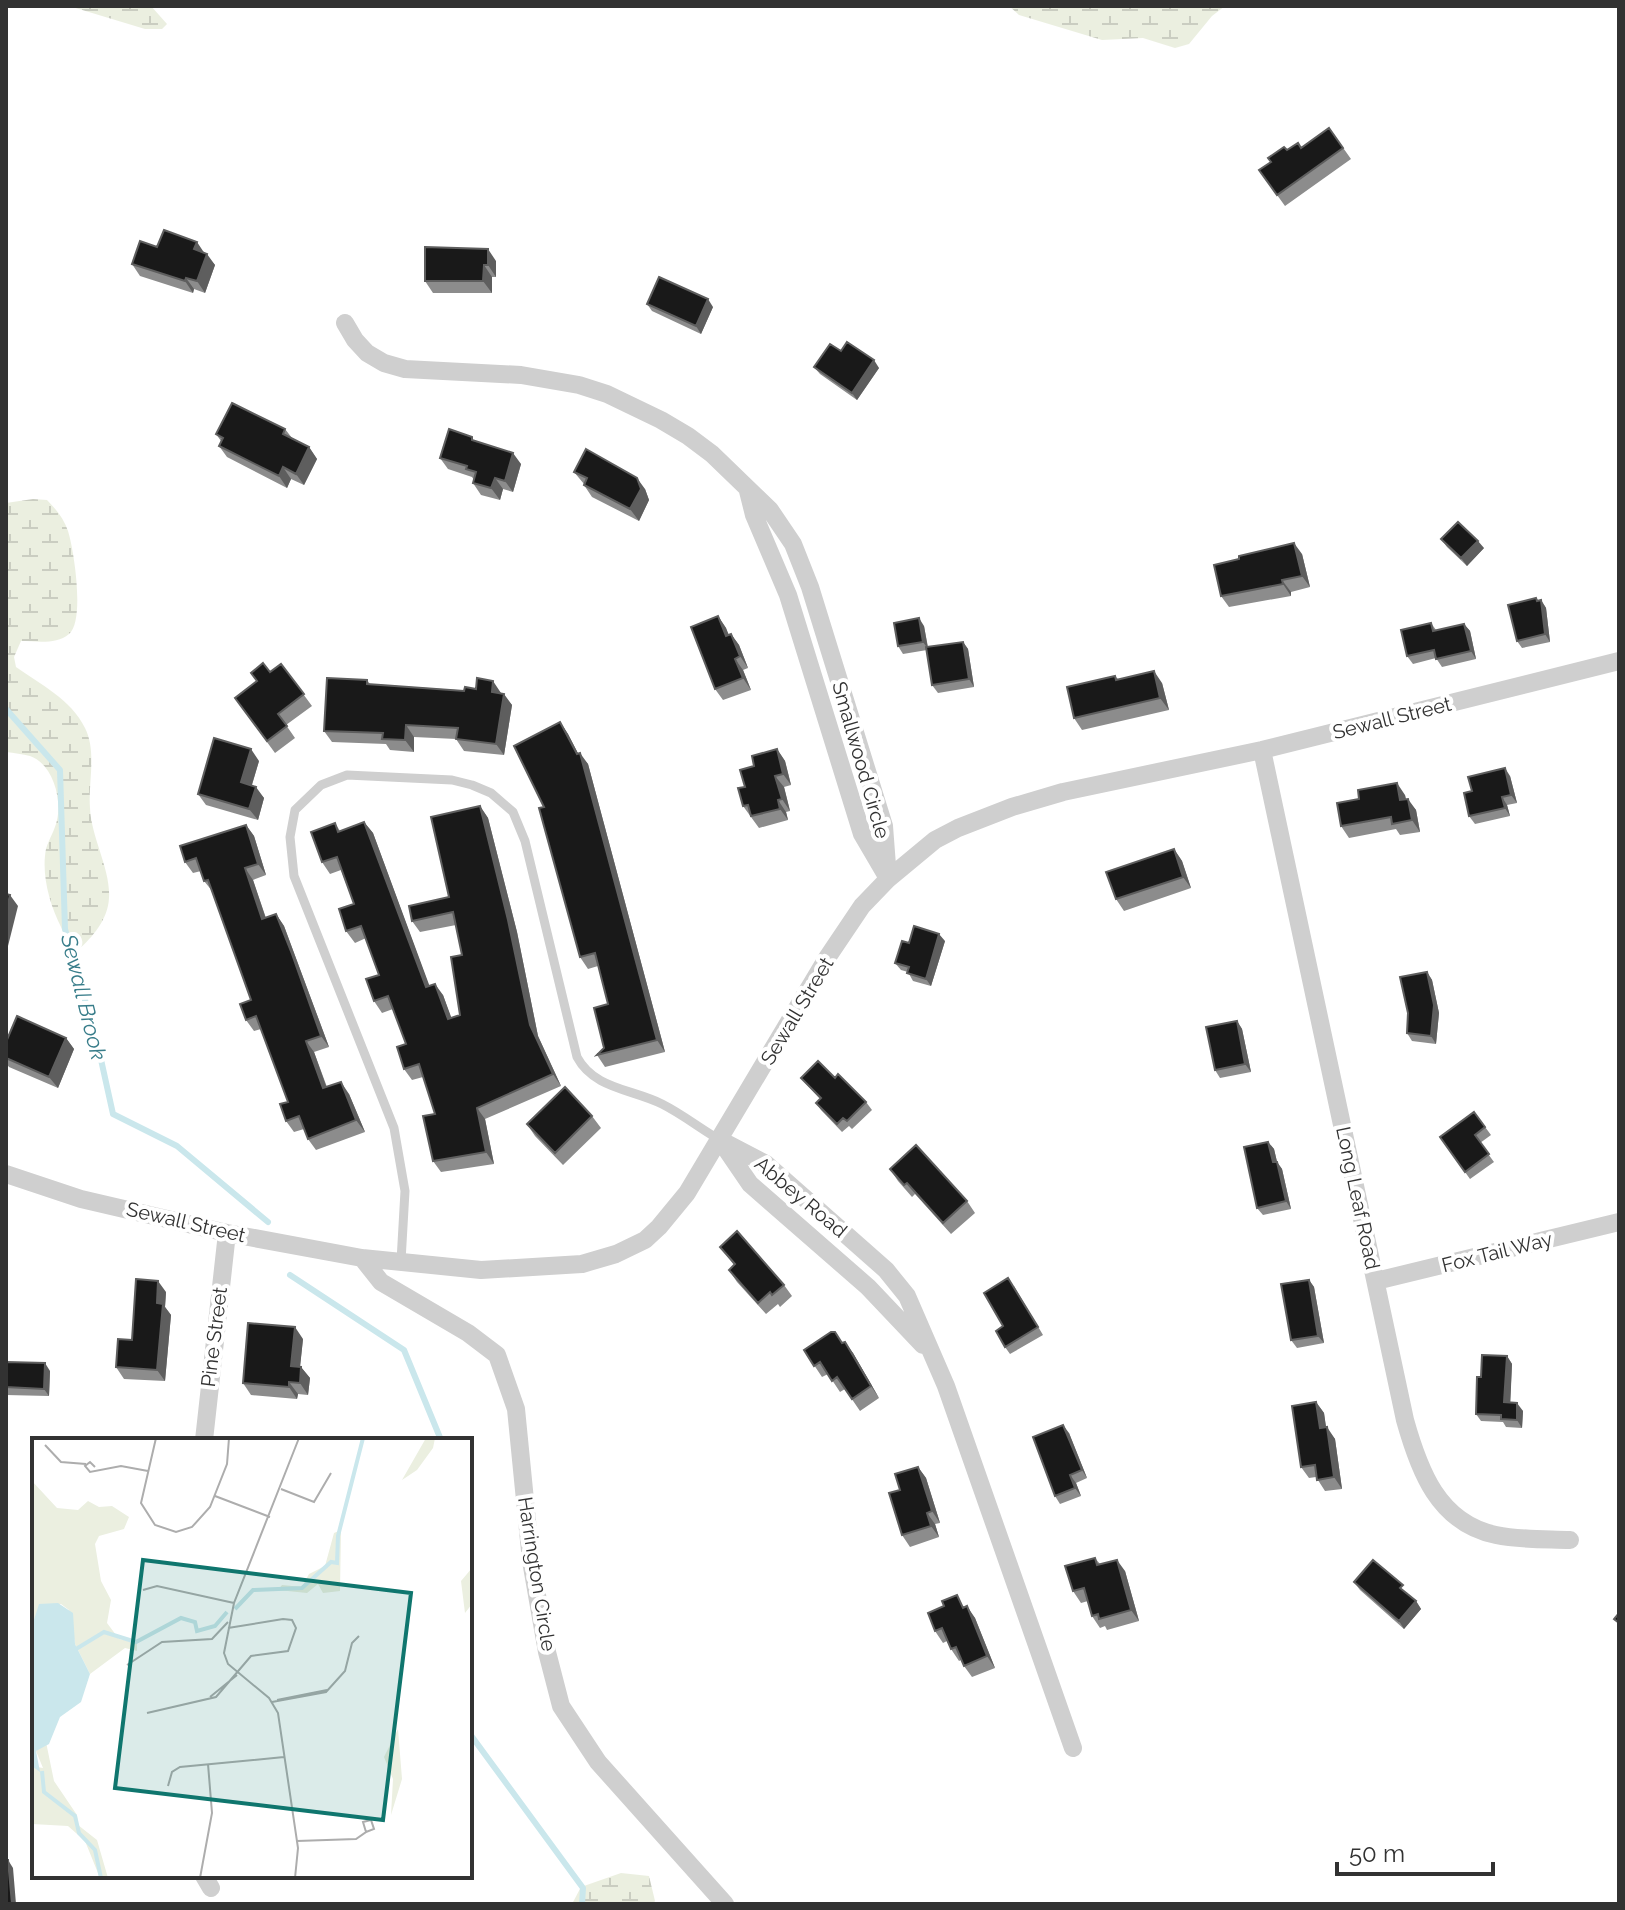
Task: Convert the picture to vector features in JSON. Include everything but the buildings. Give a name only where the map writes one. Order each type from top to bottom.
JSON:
[{"type":"street","name":"Smallwood Circle","points":[[345,323],[367,353],[384,363],[405,369],[521,375],[579,385],[607,394],[688,436],[712,454],[770,510],[801,561],[810,587],[884,826],[888,879]]},
{"type":"street","name":"Smallwood Circle","points":[[748,491],[754,515],[788,595],[862,834],[888,879]]},
{"type":"street","name":"Sewall Street","points":[[6,1174],[81,1199],[227,1233],[362,1258],[483,1270],[582,1264],[616,1254],[645,1240],[687,1193],[827,958],[862,906],[888,879],[935,840],[1012,807],[1063,792],[1262,750],[1619,661]]},
{"type":"street","name":"Long Leaf Road","points":[[1262,750],[1412,1446],[1421,1471],[1436,1496],[1457,1518],[1484,1532],[1570,1540]]},
{"type":"street","name":"Abbey Road","points":[[720,1140],[766,1164],[886,1270],[912,1304],[946,1386],[1073,1748]]},
{"type":"street","name":"Abbey Road","points":[[720,1140],[750,1184],[868,1287],[932,1356]]},
{"type":"street","name":"Fox Tail Way","points":[[1376,1281],[1619,1222]]},
{"type":"street","name":"Pine Street","points":[[204,1438],[227,1233]]},
{"type":"street","name":"Harrington Circle","points":[[362,1258],[381,1282],[468,1333],[497,1355],[516,1409],[531,1561],[547,1652],[561,1706],[598,1762],[725,1904]]},
{"type":"lane","points":[[788,595],[810,587]]},
{"type":"lane","points":[[401,1261],[405,1191],[394,1128],[294,876],[292,863],[290,837],[295,810],[321,785],[347,775],[452,780],[491,793],[513,812],[525,841],[577,1057],[582,1067],[597,1080],[659,1102],[720,1140]]},
{"type":"lane","points":[[792,1221],[808,1201]]},
{"type":"lane","points":[[868,1287],[886,1270]]},
{"type":"green space","points":[[69,6],[151,6],[167,24],[162,29],[145,29]]},
{"type":"green space","points":[[1009,6],[1225,6],[1212,16],[1189,44],[1175,48],[1143,38],[1102,40],[1019,15]]},
{"type":"green space","points":[[47,500],[68,531],[75,569],[76,615],[69,634],[52,641],[21,641],[14,657],[16,667],[72,709],[89,737],[91,819],[109,887],[108,906],[103,920],[78,950],[66,938],[53,909],[46,879],[46,849],[58,812],[54,783],[38,760],[6,752],[6,503]]},
{"type":"green space","points":[[621,1873],[649,1876],[655,1901],[653,1904],[572,1904],[581,1887]]},
{"type":"waterway","name":"Sewall Brook","points":[[6,709],[60,770],[65,929],[98,1046],[113,1114],[177,1146],[268,1222]]},
{"type":"waterway","name":"Sewall Brook","points":[[290,1275],[404,1350],[440,1438]]},
{"type":"waterway","name":"Sewall Brook","points":[[472,1737],[583,1888],[582,1904]]}]
